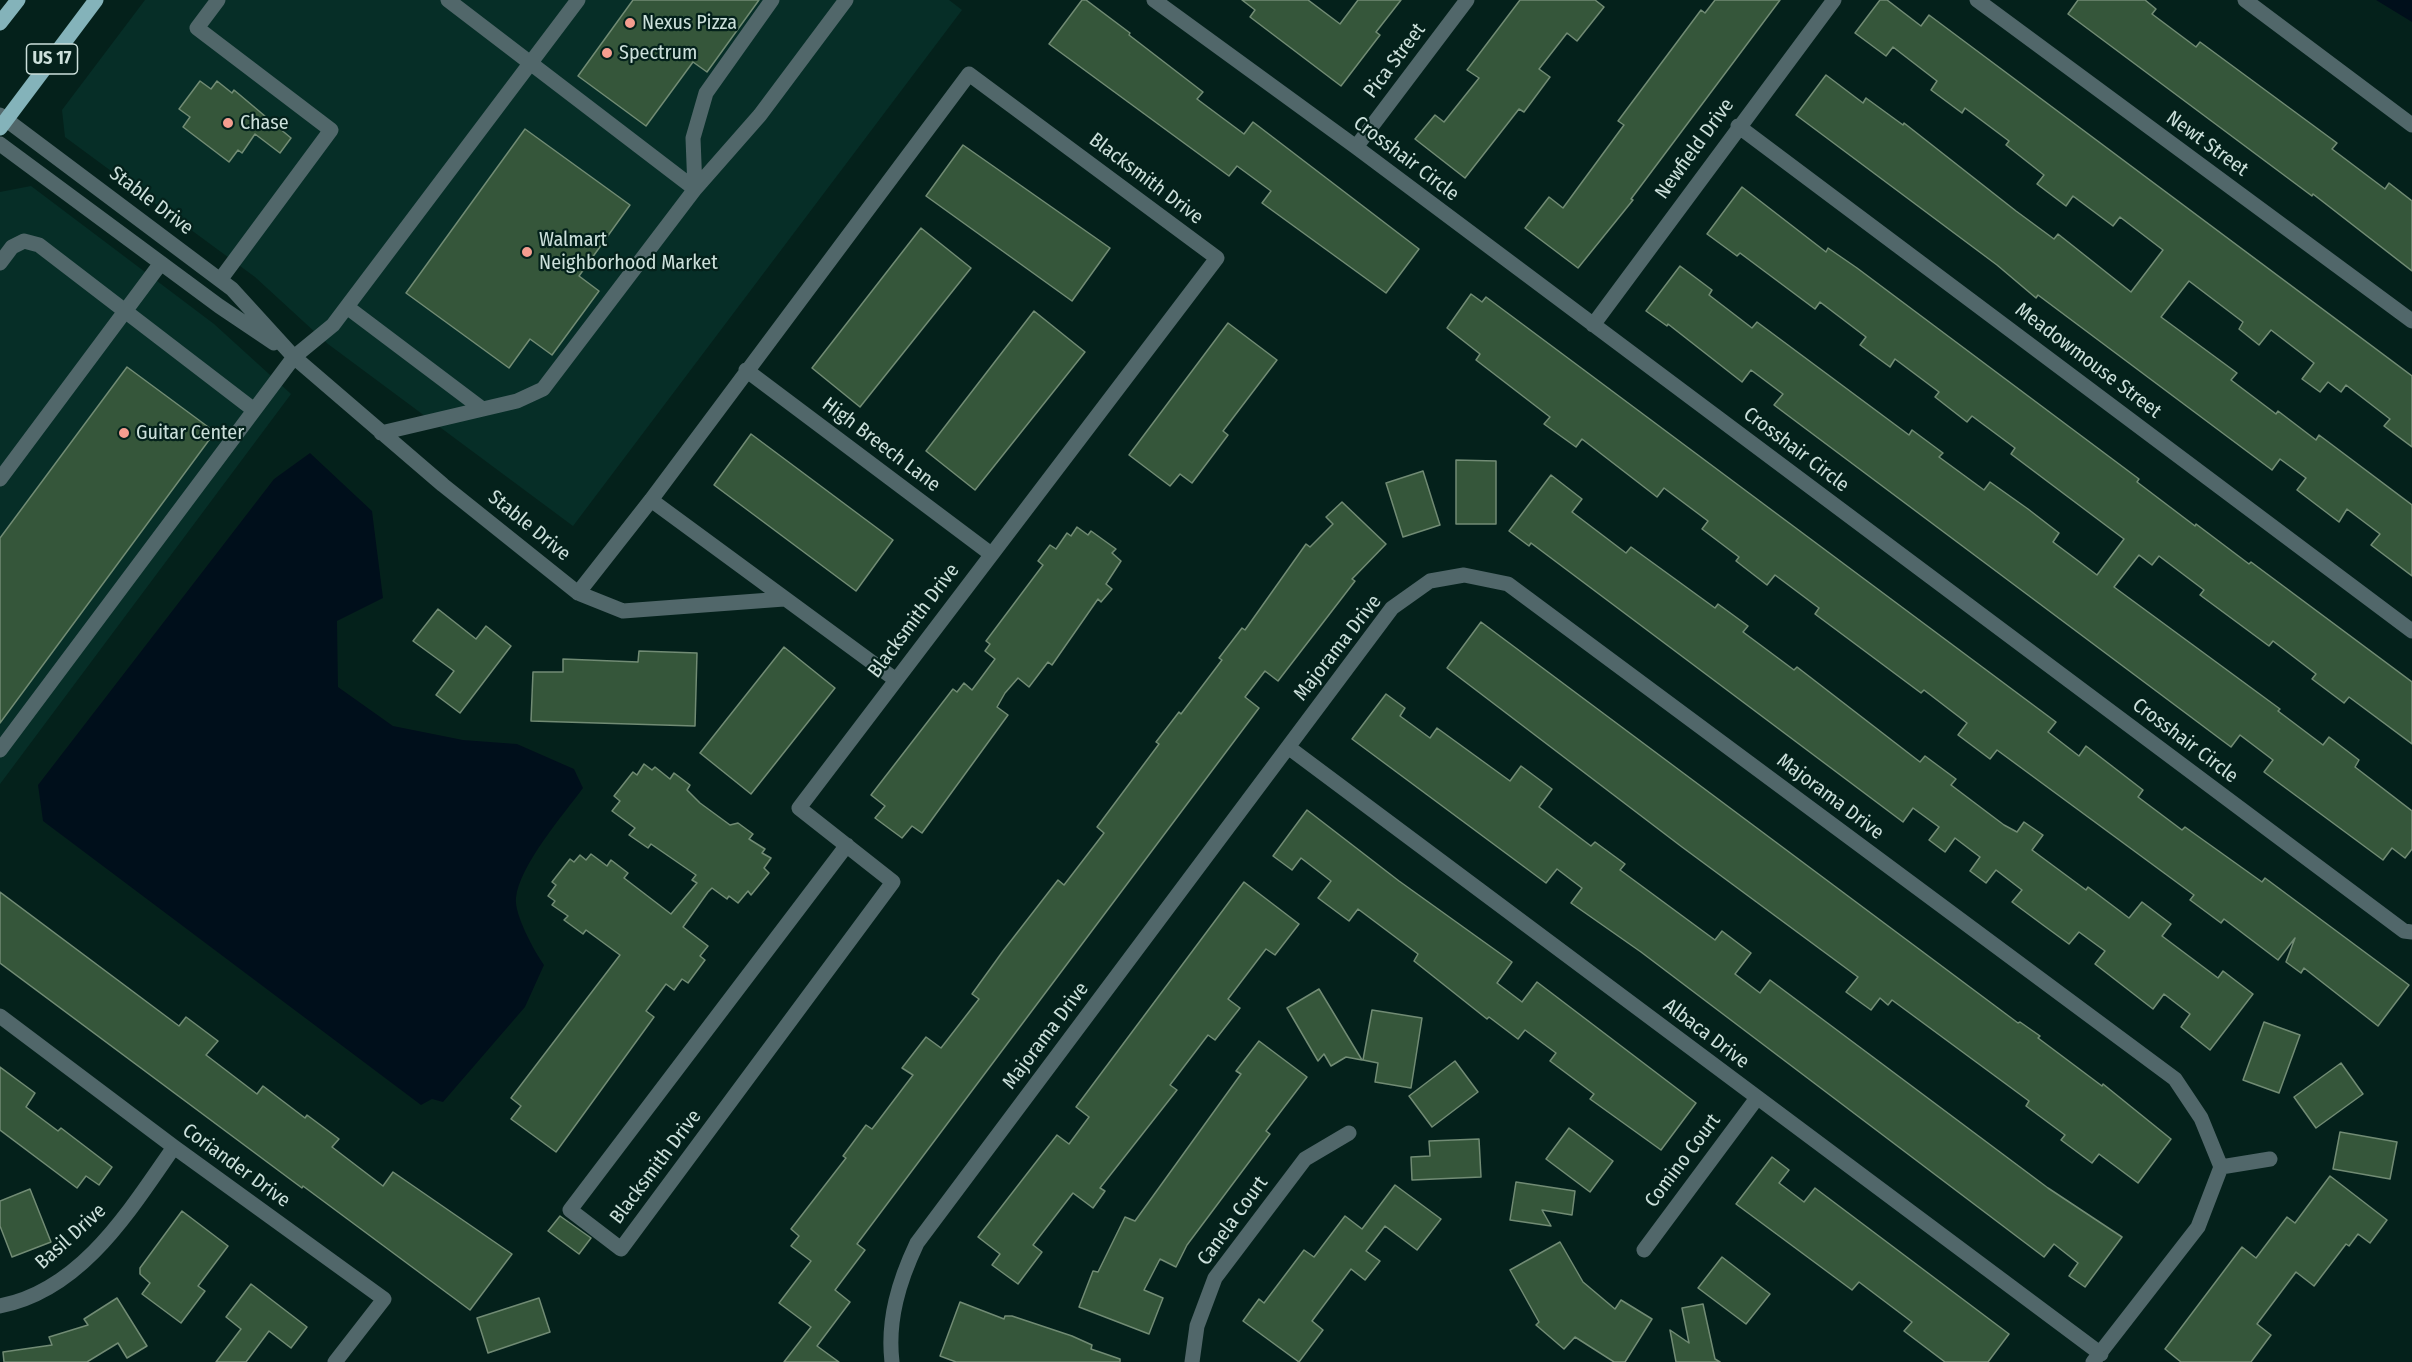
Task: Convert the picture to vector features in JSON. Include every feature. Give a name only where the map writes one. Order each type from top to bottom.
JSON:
[{"type":"main road","points":[[0,23],[18,0]]},
{"type":"main road","name":"US 17","points":[[2,120],[96,0]]},
{"type":"street","points":[[218,0],[196,28],[331,130],[220,280]]},
{"type":"street","points":[[448,0],[695,189]]},
{"type":"street","points":[[0,750],[294,357],[333,325],[578,0]]},
{"type":"street","points":[[695,189],[693,138],[706,93],[772,0]]},
{"type":"street","points":[[381,433],[517,401],[543,389],[695,189],[760,115],[846,0]]},
{"type":"street","name":"Crosshair Circle","points":[[1154,0],[1356,147],[2394,924],[2404,931],[2412,932]]},
{"type":"street","name":"Pica Street","points":[[1356,147],[1467,0]]},
{"type":"street","name":"Newfield Drive","points":[[1593,325],[1738,126],[1834,0]]},
{"type":"street","name":"Newt Street","points":[[1977,0],[2412,321]]},
{"type":"street","points":[[2245,0],[2412,125]]},
{"type":"street","name":"Blacksmith Drive","points":[[578,592],[651,500],[969,74],[1217,258],[799,808],[847,845],[893,882],[621,1250],[570,1210],[847,845]]},
{"type":"street","name":"Stable Drive","points":[[2,120],[232,289],[294,357],[381,433],[578,592],[623,611],[783,599]]},
{"type":"street","name":"Meadowmouse Street","points":[[1738,126],[2412,631]]},
{"type":"street","name":"Stable Drive","points":[[0,144],[219,306],[294,357]]},
{"type":"street","points":[[0,263],[12,247],[24,241],[39,245],[254,410]]},
{"type":"street","points":[[0,479],[161,263]]},
{"type":"street","points":[[347,307],[481,408]]},
{"type":"street","name":"High Breech Lane","points":[[746,370],[991,554]]},
{"type":"street","points":[[651,500],[896,680]]},
{"type":"street","name":"Majorama Drive","points":[[892,1362],[889,1335],[903,1273],[917,1243],[1392,608],[1430,581],[1464,575],[1508,584],[2175,1079],[2201,1118],[2221,1167]]},
{"type":"street","name":"Albaca Drive","points":[[1288,747],[1756,1098],[2097,1358]]},
{"type":"street","name":"Coriander Drive","points":[[0,1016],[174,1147],[384,1299],[335,1362]]},
{"type":"street","name":"Comino Court","points":[[1644,1250],[1756,1098]]},
{"type":"street","name":"Canela Court","points":[[1192,1362],[1197,1326],[1215,1278],[1305,1159],[1349,1133]]},
{"type":"street","name":"Basil Drive","points":[[0,1306],[15,1303],[57,1283],[114,1232],[174,1147]]},
{"type":"street","points":[[2097,1358],[2198,1227],[2221,1167],[2270,1159]]},
{"type":"shaded area","points":[[145,0],[949,0],[962,10],[573,526],[328,344],[255,277],[65,137],[62,110]]},
{"type":"shaded area","points":[[2376,0],[2412,0],[2412,22]]},
{"type":"shaded area","points":[[31,186],[214,324],[291,394],[0,784],[0,192]]},
{"type":"shaded area","points":[[310,453],[372,511],[383,598],[337,621],[338,687],[393,726],[463,740],[517,744],[574,769],[583,788],[534,856],[519,885],[516,898],[521,923],[544,965],[525,1007],[443,1102],[432,1099],[421,1105],[43,821],[38,785],[274,479]]},
{"type":"building","points":[[633,0],[759,0],[707,72],[693,62],[646,126],[578,76]]},
{"type":"building","points":[[1082,0],[1086,0],[1130,33],[1129,35],[1203,92],[1197,99],[1244,134],[1253,122],[1419,249],[1386,293],[1262,203],[1271,191],[1237,166],[1229,176],[1049,44]]},
{"type":"building","points":[[1242,0],[1308,0],[1340,24],[1358,0],[1401,0],[1376,32],[1380,35],[1341,86],[1250,17],[1255,10]]},
{"type":"building","points":[[1520,0],[1595,0],[1604,7],[1577,41],[1567,33],[1539,69],[1550,77],[1524,112],[1519,109],[1465,178],[1415,139],[1435,115],[1444,122],[1479,78],[1467,70]]},
{"type":"building","points":[[1715,0],[1780,0],[1631,199],[1633,200],[1578,268],[1525,228],[1549,197],[1563,208],[1624,125],[1618,121],[1701,10],[1705,13]]},
{"type":"building","points":[[1880,0],[1887,0],[1921,26],[1929,15],[2412,376],[2412,447],[2384,426],[2390,419],[2346,385],[2341,392],[2328,382],[2320,392],[2302,379],[2314,363],[2271,330],[2259,345],[2239,329],[2243,322],[2189,281],[2161,317],[2237,373],[2231,380],[2276,414],[2278,411],[2316,440],[2319,435],[2412,505],[2412,576],[2371,545],[2380,534],[2347,509],[2339,522],[2297,490],[2306,478],[2280,459],[2272,470],[2038,295],[2036,298],[1997,265],[1796,115],[1826,75],[1863,103],[1866,98],[1903,125],[1904,123],[2016,211],[2054,239],[2058,234],[2131,292],[2163,250],[2120,217],[2113,226],[2073,196],[2066,206],[2037,184],[2044,175],[2006,145],[2009,141],[1965,108],[1962,113],[1931,90],[1937,81],[1893,47],[1886,56],[1855,33]]},
{"type":"building","points":[[2078,0],[2145,0],[2156,9],[2152,14],[2196,47],[2200,42],[2337,143],[2332,149],[2385,189],[2389,183],[2412,201],[2412,271],[2313,194],[2312,196],[2068,14]]},
{"type":"building","name":"Chase","points":[[200,81],[211,89],[217,81],[232,93],[234,90],[291,138],[280,153],[255,134],[242,153],[238,150],[229,162],[183,127],[190,117],[179,109]]},
{"type":"building","points":[[525,129],[630,205],[579,276],[599,291],[552,355],[530,339],[509,368],[406,293]]},
{"type":"building","points":[[963,145],[1110,248],[1072,301],[926,196]]},
{"type":"building","points":[[1742,187],[1826,252],[1828,248],[1857,268],[2139,479],[2137,482],[2195,526],[2196,524],[2249,564],[2251,562],[2412,682],[2412,744],[2349,697],[2344,703],[2312,679],[2316,674],[2273,641],[2269,646],[2200,595],[2204,590],[2159,556],[2152,565],[2139,555],[2114,587],[2280,709],[2278,711],[2323,745],[2329,737],[2359,760],[2355,767],[2412,811],[2412,849],[2405,858],[2392,848],[2383,860],[2264,772],[2273,760],[2240,735],[2231,747],[1774,405],[1783,394],[1751,370],[1742,382],[1668,324],[1667,326],[1646,311],[1680,266],[1712,290],[1709,295],[1752,328],[1757,322],[1909,435],[1912,430],[1943,453],[1939,457],[1984,490],[1990,482],[2028,509],[2059,533],[2053,542],[2097,575],[2124,539],[2011,454],[2015,448],[1972,416],[1967,422],[1935,397],[1939,392],[1895,359],[1890,367],[1860,345],[1866,337],[1820,302],[1815,309],[1740,253],[1737,256],[1707,234]]},
{"type":"building","points":[[921,228],[971,268],[860,407],[812,368]]},
{"type":"building","points":[[1471,294],[1482,302],[1486,297],[2056,722],[2048,732],[2079,756],[2086,746],[2143,790],[2138,797],[2182,830],[2185,827],[2262,882],[2265,878],[2409,985],[2378,1026],[2304,968],[2301,973],[2286,962],[2295,938],[2278,960],[2224,919],[2221,923],[2190,900],[2194,895],[1997,750],[1990,759],[1958,735],[1967,723],[1924,690],[1921,693],[1815,614],[1819,608],[1775,575],[1767,585],[1736,561],[1739,557],[1702,529],[1708,521],[1664,488],[1657,497],[1582,439],[1576,447],[1544,424],[1550,417],[1476,360],[1480,354],[1447,328]]},
{"type":"building","points":[[1034,311],[1085,352],[975,490],[926,451]]},
{"type":"building","points":[[1228,323],[1277,360],[1223,431],[1228,435],[1192,483],[1180,474],[1170,486],[1129,455]]},
{"type":"building","points":[[127,367],[215,432],[0,723],[0,538]]},
{"type":"building","points":[[751,434],[893,540],[856,591],[714,485]]},
{"type":"building","points":[[1456,460],[1496,461],[1496,524],[1456,524]]},
{"type":"building","points":[[1423,471],[1440,525],[1403,537],[1386,483]]},
{"type":"building","points":[[1551,475],[1582,499],[1572,512],[1626,553],[1631,547],[1715,608],[1718,604],[1748,626],[1743,632],[1794,670],[1797,667],[1920,762],[1925,756],[1956,779],[1951,785],[2004,825],[2017,832],[2024,822],[2043,835],[2032,850],[2086,890],[2088,887],[2129,918],[2142,902],[2171,924],[2162,936],[2218,978],[2223,971],[2253,994],[2210,1050],[2181,1027],[2190,1014],[2164,994],[2153,1009],[2095,964],[2105,951],[2079,932],[2069,944],[2012,902],[2022,890],[1996,870],[1986,883],[1970,871],[1980,857],[1955,838],[1945,852],[1929,840],[1939,827],[1913,808],[1903,822],[1531,543],[1529,546],[1509,531]]},
{"type":"building","points":[[1342,502],[1386,544],[1352,579],[1355,581],[1278,681],[1265,671],[1245,697],[1259,708],[857,1244],[865,1250],[835,1290],[850,1302],[817,1346],[839,1362],[784,1362],[811,1327],[779,1303],[811,1261],[791,1246],[799,1236],[791,1229],[846,1158],[843,1156],[866,1125],[872,1129],[913,1075],[902,1068],[926,1037],[941,1048],[979,999],[972,994],[1003,951],[1058,880],[1064,885],[1104,833],[1097,827],[1159,744],[1156,742],[1179,712],[1181,714],[1222,660],[1219,658],[1242,628],[1245,630],[1306,544],[1310,547],[1333,524],[1326,517]]},
{"type":"building","points":[[1077,527],[1088,535],[1091,531],[1116,549],[1112,553],[1121,561],[1106,584],[1112,589],[1101,602],[1098,599],[1052,665],[1048,662],[1029,687],[1018,678],[1005,693],[997,707],[1008,715],[922,833],[912,826],[902,838],[875,818],[885,806],[871,795],[953,689],[957,692],[964,683],[972,690],[995,659],[985,651],[990,644],[986,641],[1043,565],[1038,561],[1050,545],[1056,549],[1067,533],[1071,536]]},
{"type":"building","points":[[438,609],[476,639],[486,626],[511,646],[460,713],[436,695],[454,671],[413,641]]},
{"type":"building","points":[[1481,622],[2018,1023],[2020,1022],[2040,1036],[2038,1038],[2102,1086],[2103,1084],[2171,1139],[2138,1183],[2099,1154],[2092,1163],[2061,1140],[2065,1135],[2026,1106],[2029,1101],[1892,1000],[1888,1005],[1880,998],[1871,1010],[1846,992],[1858,977],[1682,847],[1447,668]]},
{"type":"building","points":[[784,647],[835,688],[751,794],[700,753]]},
{"type":"building","points":[[639,651],[697,653],[695,726],[531,721],[533,672],[563,672],[563,659],[638,662]]},
{"type":"building","points":[[1386,694],[1405,708],[1400,716],[1430,738],[1437,728],[1510,781],[1521,766],[1552,789],[1539,807],[1591,846],[1595,842],[1625,864],[1620,870],[1715,940],[1722,931],[1751,953],[1735,974],[1760,993],[1770,980],[2048,1188],[2122,1237],[2085,1287],[2069,1276],[2078,1263],[2054,1244],[2044,1257],[1641,952],[1571,903],[1582,888],[1557,869],[1546,883],[1352,739]]},
{"type":"building","points":[[644,764],[652,770],[655,767],[670,779],[674,773],[690,785],[687,790],[700,803],[730,825],[738,823],[753,834],[749,839],[765,849],[762,853],[771,858],[764,868],[769,873],[751,895],[748,891],[738,903],[729,896],[727,899],[712,888],[708,892],[683,927],[708,946],[700,956],[705,960],[688,983],[682,979],[674,990],[666,984],[646,1011],[654,1017],[556,1152],[511,1119],[521,1106],[511,1098],[620,955],[586,930],[583,934],[564,920],[568,916],[552,905],[555,901],[548,896],[556,885],[552,882],[570,859],[574,862],[580,855],[586,860],[591,854],[607,866],[611,860],[628,873],[624,878],[671,914],[697,883],[692,880],[696,875],[651,844],[648,848],[629,835],[635,828],[612,811],[620,801],[614,796],[633,772],[637,775]]},
{"type":"building","points":[[1307,810],[1399,881],[1512,962],[1497,983],[1522,1002],[1537,982],[1696,1103],[1661,1150],[1590,1099],[1594,1094],[1550,1061],[1556,1053],[1525,1030],[1518,1039],[1489,1017],[1487,1019],[1414,961],[1418,954],[1358,909],[1349,921],[1318,898],[1331,881],[1301,858],[1292,870],[1273,856]]},
{"type":"building","points":[[1244,882],[1299,924],[1275,955],[1266,949],[1228,999],[1240,1008],[1215,1040],[1208,1035],[1170,1085],[1177,1090],[1100,1188],[1105,1191],[1093,1208],[1073,1193],[1033,1245],[1042,1252],[1018,1284],[992,1265],[1000,1254],[978,1237],[1057,1135],[1069,1144],[1089,1117],[1076,1107]]},
{"type":"building","points":[[0,892],[179,1026],[186,1017],[218,1041],[206,1055],[257,1094],[263,1086],[305,1118],[307,1115],[339,1139],[332,1147],[383,1186],[393,1172],[512,1254],[470,1310],[0,963]]},
{"type":"building","points":[[1319,989],[1362,1060],[1346,1057],[1331,1066],[1324,1054],[1318,1061],[1287,1008]]},
{"type":"building","points":[[1372,1010],[1422,1018],[1411,1088],[1375,1082],[1378,1063],[1363,1060]]},
{"type":"building","points":[[2264,1022],[2300,1035],[2279,1093],[2243,1080]]},
{"type":"building","points":[[1259,1041],[1307,1077],[1266,1131],[1270,1134],[1187,1245],[1176,1267],[1160,1259],[1144,1290],[1163,1298],[1149,1334],[1079,1307],[1093,1271],[1098,1272],[1125,1217],[1135,1221],[1241,1074],[1236,1071]]},
{"type":"building","points":[[1455,1061],[1478,1092],[1432,1127],[1409,1096]]},
{"type":"building","points":[[2341,1063],[2363,1094],[2316,1128],[2294,1097]]},
{"type":"building","points":[[0,1067],[35,1093],[26,1107],[58,1131],[61,1128],[112,1167],[99,1185],[86,1176],[77,1188],[0,1130]]},
{"type":"building","points":[[1569,1128],[1613,1161],[1590,1192],[1546,1159]]},
{"type":"building","points":[[2340,1132],[2397,1142],[2390,1179],[2333,1169]]},
{"type":"building","points":[[1479,1139],[1481,1177],[1412,1180],[1411,1157],[1430,1156],[1429,1141]]},
{"type":"building","points":[[1772,1157],[1789,1170],[1779,1183],[1804,1202],[1815,1188],[2009,1334],[1988,1362],[1945,1362],[1904,1331],[1912,1322],[1859,1282],[1852,1290],[1736,1204]]},
{"type":"building","points":[[2330,1176],[2387,1220],[2370,1243],[2358,1234],[2349,1246],[2346,1244],[2314,1286],[2296,1272],[2257,1324],[2271,1335],[2251,1362],[2181,1362],[2165,1349],[2242,1247],[2256,1258],[2287,1217],[2295,1223]]},
{"type":"building","points":[[1516,1182],[1575,1191],[1572,1215],[1542,1210],[1551,1226],[1510,1220]]},
{"type":"building","points":[[1395,1185],[1441,1219],[1417,1250],[1385,1226],[1366,1251],[1380,1261],[1365,1280],[1351,1269],[1312,1321],[1323,1330],[1299,1362],[1243,1321],[1259,1299],[1264,1303],[1304,1250],[1314,1257],[1345,1216],[1362,1229]]},
{"type":"building","points":[[30,1189],[51,1242],[12,1257],[0,1226],[0,1201]]},
{"type":"building","points":[[182,1211],[228,1246],[198,1286],[205,1291],[181,1323],[142,1294],[150,1283],[140,1274],[140,1268]]},
{"type":"building","points":[[560,1216],[591,1238],[579,1254],[548,1231]]},
{"type":"building","points":[[1560,1242],[1583,1282],[1615,1309],[1621,1300],[1652,1319],[1625,1362],[1614,1362],[1575,1337],[1564,1349],[1536,1325],[1539,1322],[1510,1270]]},
{"type":"building","points":[[1722,1257],[1770,1294],[1746,1324],[1698,1288]]},
{"type":"building","points":[[251,1284],[307,1327],[291,1348],[269,1331],[246,1362],[216,1362],[241,1329],[226,1317]]},
{"type":"building","points":[[117,1298],[147,1346],[127,1358],[118,1343],[87,1362],[4,1362],[3,1352],[52,1345],[49,1337],[88,1325],[84,1319]]},
{"type":"building","points":[[539,1298],[550,1332],[488,1353],[477,1318]]},
{"type":"building","points":[[960,1302],[1004,1319],[1005,1316],[1012,1316],[1072,1336],[1092,1345],[1091,1349],[1120,1359],[1120,1362],[956,1362],[940,1356]]},
{"type":"building","points":[[1703,1304],[1715,1359],[1720,1362],[1676,1362],[1670,1330],[1689,1343],[1682,1308]]},
{"type":"place","name":"Nexus Pizza","points":[[630,23]]},
{"type":"place","name":"Spectrum","points":[[607,53]]},
{"type":"place","name":"Chase","points":[[228,123]]},
{"type":"place","name":"Walmart Neighborhood Market","points":[[527,252]]},
{"type":"place","name":"Guitar Center","points":[[124,433]]}]
